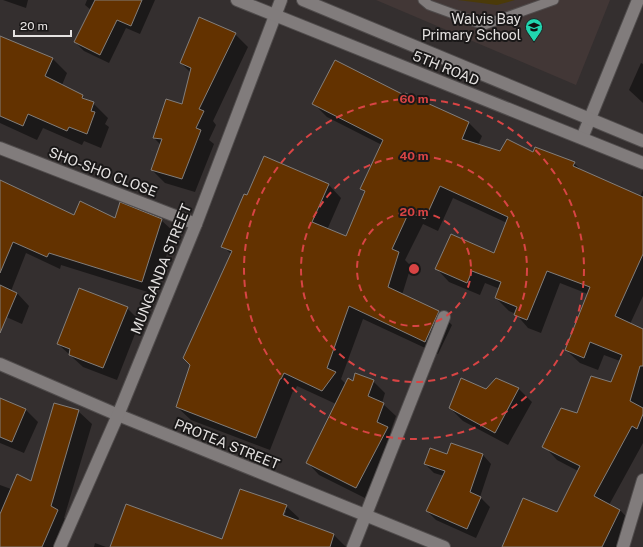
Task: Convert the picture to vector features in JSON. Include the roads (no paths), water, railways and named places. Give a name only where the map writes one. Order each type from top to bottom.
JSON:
[{"type":"street","name":"5TH ROAD","points":[[237,0],[582,138],[643,164]]},
{"type":"street","name":"MUNGANDA STREET","points":[[60,547],[118,415],[196,224],[281,0]]},
{"type":"street","name":"5TH ROAD","points":[[303,0],[643,141]]},
{"type":"street","points":[[582,138],[638,0]]},
{"type":"street","name":"SHO-SHO CLOSE","points":[[0,148],[196,224]]},
{"type":"street","points":[[353,547],[444,317]]},
{"type":"street","name":"PROTEA STREET","points":[[0,364],[118,415],[444,547]]},
{"type":"street","points":[[623,547],[643,480]]},
{"type":"lane","points":[[423,0],[429,4],[484,25],[554,0]]},
{"type":"place","name":"Walvis Bay Primary School","points":[[534,42]]}]
